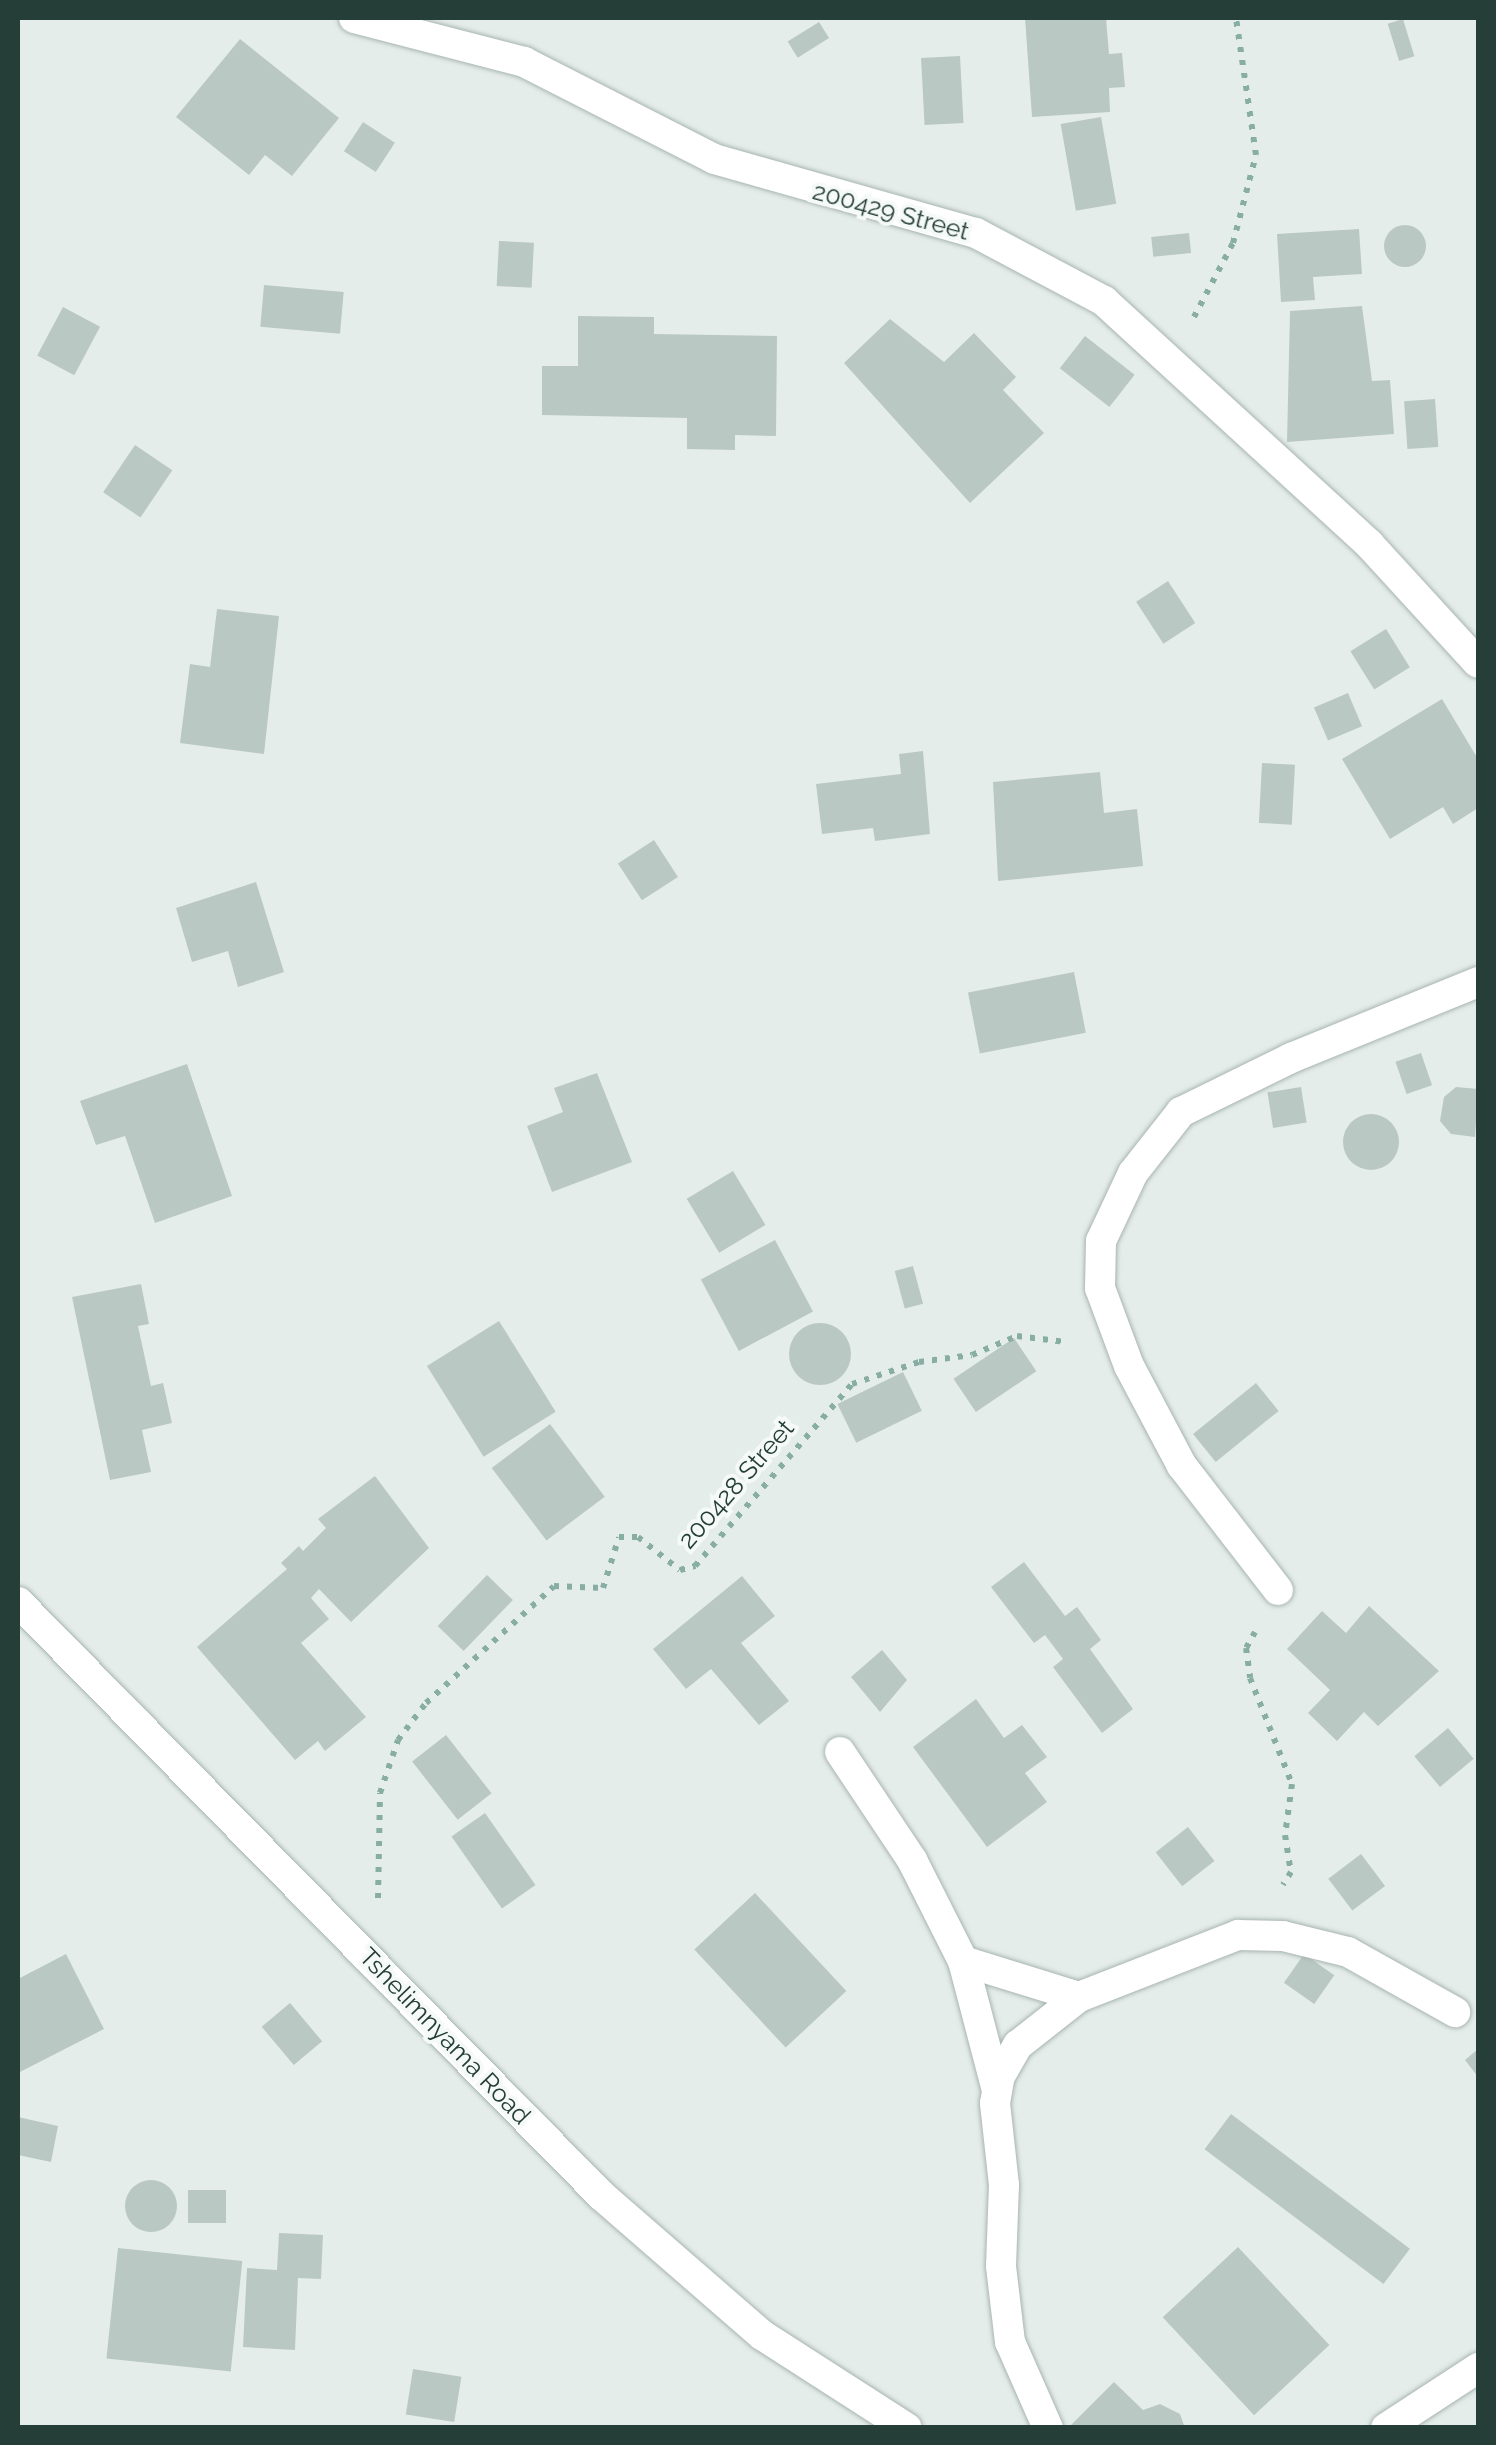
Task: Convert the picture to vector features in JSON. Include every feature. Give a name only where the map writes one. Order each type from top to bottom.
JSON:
[{"type":"street","name":"200429 Street","points":[[354,18],[524,62],[714,159],[976,232],[1104,301],[1369,544],[1478,663]]},
{"type":"street","points":[[1278,1590],[1182,1466],[1126,1354],[1100,1288],[1101,1240],[1134,1173],[1181,1112],[1291,1058],[1478,982]]},
{"type":"street","name":"Tshelimnyama Road","points":[[18,1602],[602,2196],[762,2335],[907,2428]]},
{"type":"street","points":[[840,1752],[912,1860],[963,1961],[996,2088],[1010,2342],[1048,2428]]},
{"type":"street","points":[[996,2088],[1018,2045],[1079,1997],[1238,1935],[1283,1936],[1348,1952],[1455,2012]]},
{"type":"street","points":[[963,1961],[1079,1997]]},
{"type":"street","points":[[1386,2428],[1478,2368]]},
{"type":"path","points":[[1142,332],[1196,316],[1232,243],[1256,155],[1236,18]]},
{"type":"path","name":"200428 Street","points":[[380,1969],[380,1793],[398,1740],[426,1704],[554,1586],[603,1588],[619,1537],[638,1537],[680,1570],[695,1566],[852,1384],[918,1362],[972,1355],[1017,1336],[1126,1354]]},
{"type":"path","points":[[1238,1935],[1246,1913],[1282,1888],[1291,1872],[1286,1835],[1292,1784],[1260,1714],[1246,1648],[1278,1590]]},
{"type":"building","points":[[1025,18],[1106,18],[1109,54],[1122,53],[1125,87],[1109,88],[1110,112],[1032,117]]},
{"type":"building","points":[[1403,19],[1414,56],[1399,61],[1388,24]]},
{"type":"building","points":[[819,22],[829,38],[798,58],[788,42]]},
{"type":"building","points":[[240,39],[339,118],[292,176],[265,155],[249,175],[176,117]]},
{"type":"building","points":[[960,56],[964,123],[925,125],[921,58]]},
{"type":"building","points":[[1101,117],[1116,204],[1076,211],[1061,124]]},
{"type":"building","points":[[363,122],[395,143],[376,172],[344,151]]},
{"type":"building","points":[[1405,225],[1420,231],[1426,246],[1420,261],[1405,267],[1390,261],[1384,246],[1390,231]]},
{"type":"building","points":[[1359,229],[1362,274],[1313,277],[1315,300],[1281,302],[1277,234]]},
{"type":"building","points":[[1189,233],[1191,253],[1153,257],[1151,237]]},
{"type":"building","points":[[499,241],[534,243],[532,288],[497,286]]},
{"type":"building","points":[[264,285],[344,292],[340,334],[260,327]]},
{"type":"building","points":[[1362,306],[1372,381],[1390,380],[1394,434],[1287,442],[1290,311]]},
{"type":"building","points":[[63,307],[100,327],[74,375],[37,356]]},
{"type":"building","points":[[578,316],[654,317],[654,334],[777,336],[776,436],[735,435],[735,450],[687,449],[687,418],[542,415],[542,366],[578,366]]},
{"type":"building","points":[[890,319],[944,362],[974,333],[1016,377],[1003,390],[1044,433],[970,503],[844,363]]},
{"type":"building","points":[[1085,336],[1135,375],[1109,407],[1060,368]]},
{"type":"building","points":[[1435,399],[1438,447],[1407,449],[1404,401]]},
{"type":"building","points":[[135,445],[172,470],[140,517],[103,492]]},
{"type":"building","points":[[1168,581],[1195,623],[1163,644],[1136,602]]},
{"type":"building","points":[[217,609],[279,616],[264,754],[180,743],[190,664],[210,667]]},
{"type":"building","points":[[1386,629],[1410,667],[1374,689],[1350,651]]},
{"type":"building","points":[[1348,693],[1362,726],[1328,741],[1314,707]]},
{"type":"building","points":[[1442,699],[1478,759],[1478,808],[1453,824],[1443,807],[1390,839],[1342,759]]},
{"type":"building","points":[[923,751],[930,834],[875,841],[873,828],[822,834],[816,784],[901,774],[899,754]]},
{"type":"building","points":[[1262,763],[1295,765],[1292,825],[1259,823]]},
{"type":"building","points":[[1100,772],[1104,813],[1137,809],[1143,866],[998,881],[993,782]]},
{"type":"building","points":[[654,840],[678,877],[642,900],[618,863]]},
{"type":"building","points":[[256,882],[284,972],[238,987],[228,951],[192,962],[176,908]]},
{"type":"building","points":[[1074,972],[1086,1033],[980,1053],[968,993]]},
{"type":"building","points":[[1421,1053],[1432,1085],[1407,1094],[1395,1062]]},
{"type":"building","points":[[187,1064],[232,1196],[155,1223],[125,1136],[96,1145],[80,1101]]},
{"type":"building","points":[[597,1073],[632,1162],[552,1192],[527,1126],[563,1112],[554,1088]]},
{"type":"building","points":[[1301,1087],[1307,1123],[1273,1128],[1267,1092]]},
{"type":"building","points":[[1456,1087],[1478,1089],[1475,1137],[1451,1134],[1440,1121],[1444,1097]]},
{"type":"building","points":[[1371,1114],[1391,1122],[1399,1142],[1391,1162],[1371,1170],[1351,1162],[1343,1142],[1351,1122]]},
{"type":"building","points":[[733,1171],[765,1225],[719,1253],[687,1199]]},
{"type":"building","points":[[775,1240],[813,1312],[739,1351],[701,1279]]},
{"type":"building","points":[[913,1266],[923,1304],[905,1309],[895,1271]]},
{"type":"building","points":[[141,1284],[149,1324],[138,1326],[151,1386],[163,1383],[172,1423],[142,1430],[151,1472],[110,1480],[72,1297]]},
{"type":"building","points":[[499,1321],[556,1412],[484,1457],[427,1366]]},
{"type":"building","points":[[820,1323],[842,1332],[851,1354],[842,1376],[820,1385],[798,1376],[789,1354],[798,1332]]},
{"type":"building","points":[[1014,1338],[1036,1371],[976,1412],[953,1379]]},
{"type":"building","points":[[903,1372],[922,1411],[856,1443],[837,1404]]},
{"type":"building","points":[[1256,1383],[1279,1411],[1216,1462],[1193,1434]]},
{"type":"building","points":[[550,1424],[605,1497],[546,1541],[492,1468]]},
{"type":"building","points":[[375,1476],[429,1548],[351,1622],[319,1589],[311,1598],[329,1619],[301,1643],[366,1717],[325,1751],[318,1741],[295,1760],[197,1647],[287,1569],[281,1563],[299,1546],[303,1551],[326,1528],[318,1519]]},
{"type":"building","points":[[1024,1562],[1065,1616],[1077,1607],[1101,1640],[1090,1649],[1133,1709],[1102,1733],[1053,1667],[1063,1659],[1045,1635],[1034,1643],[991,1587]]},
{"type":"building","points":[[487,1575],[513,1600],[464,1651],[438,1626]]},
{"type":"building","points":[[742,1576],[775,1616],[741,1643],[789,1701],[759,1725],[711,1669],[686,1689],[653,1649]]},
{"type":"building","points":[[1369,1606],[1439,1671],[1378,1726],[1364,1712],[1337,1741],[1308,1713],[1330,1690],[1287,1649],[1322,1611],[1346,1633]]},
{"type":"building","points":[[882,1650],[907,1680],[880,1712],[851,1677]]},
{"type":"building","points":[[976,1699],[1004,1738],[1022,1725],[1047,1757],[1025,1773],[1047,1802],[987,1847],[913,1747]]},
{"type":"building","points":[[1448,1728],[1474,1759],[1440,1787],[1414,1756]]},
{"type":"building","points":[[446,1735],[492,1793],[458,1820],[412,1761]]},
{"type":"building","points":[[485,1813],[535,1885],[502,1909],[451,1837]]},
{"type":"building","points":[[1188,1827],[1214,1861],[1182,1886],[1156,1852]]},
{"type":"building","points":[[1361,1854],[1385,1886],[1352,1911],[1328,1879]]},
{"type":"building","points":[[755,1893],[846,1991],[786,2048],[694,1950]]},
{"type":"building","points":[[66,1954],[104,2029],[18,2073],[18,1979]]},
{"type":"building","points":[[1304,1954],[1334,1975],[1314,2004],[1284,1983]]},
{"type":"building","points":[[290,2003],[322,2041],[294,2065],[262,2027]]},
{"type":"building","points":[[1478,2049],[1478,2077],[1465,2060]]},
{"type":"building","points":[[1231,2114],[1410,2249],[1383,2284],[1205,2149]]},
{"type":"building","points":[[18,2117],[58,2126],[51,2162],[18,2155]]},
{"type":"building","points":[[151,2180],[170,2187],[177,2206],[170,2225],[151,2232],[132,2225],[125,2206],[132,2187]]},
{"type":"building","points":[[188,2190],[226,2190],[226,2223],[188,2223]]},
{"type":"building","points":[[279,2233],[323,2235],[321,2279],[298,2278],[295,2350],[243,2347],[247,2268],[277,2270]]},
{"type":"building","points":[[1238,2247],[1329,2345],[1254,2415],[1163,2317]]},
{"type":"building","points":[[118,2248],[242,2261],[231,2371],[106,2358]]},
{"type":"building","points":[[413,2369],[461,2377],[454,2422],[406,2414]]},
{"type":"building","points":[[1114,2382],[1143,2410],[1160,2404],[1180,2414],[1185,2428],[1068,2428]]}]
